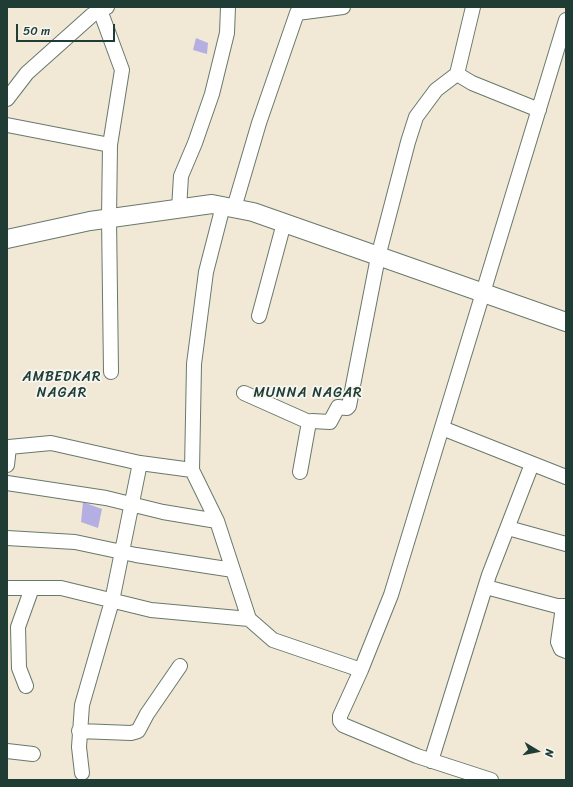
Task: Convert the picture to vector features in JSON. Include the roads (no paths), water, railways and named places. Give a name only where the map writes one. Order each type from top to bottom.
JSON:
[{"type":"main road","points":[[7,239],[109,218],[212,204],[253,212],[566,322]]},
{"type":"street","points":[[179,209],[181,176],[195,143],[212,94],[226,33],[228,7]]},
{"type":"street","points":[[343,7],[297,13],[206,272],[194,364],[192,470],[217,521],[249,619],[273,640],[360,670]]},
{"type":"street","points":[[244,393],[309,422],[330,422],[338,407],[347,408],[349,406],[378,257],[408,142],[416,117],[436,90],[457,74],[473,7]]},
{"type":"street","points":[[7,99],[27,73],[103,8],[122,70],[110,145],[109,218],[111,372]]},
{"type":"street","points":[[491,780],[431,761],[343,725],[340,721],[340,716],[391,595],[539,110],[561,52],[566,20]]},
{"type":"street","points":[[457,74],[472,83],[539,110]]},
{"type":"street","points":[[7,125],[110,145]]},
{"type":"street","points":[[259,316],[284,223]]},
{"type":"street","points":[[300,472],[309,422]]},
{"type":"street","points":[[442,428],[566,477]]},
{"type":"street","points":[[7,465],[8,447],[51,443],[140,462],[192,470]]},
{"type":"street","points":[[82,773],[79,732],[82,705],[86,686],[112,600],[140,462]]},
{"type":"street","points":[[431,761],[486,586],[532,464]]},
{"type":"street","points":[[7,483],[106,498],[217,521]]},
{"type":"street","points":[[508,528],[566,544]]},
{"type":"street","points":[[7,538],[75,542],[122,552],[233,570]]},
{"type":"street","points":[[486,586],[564,606],[558,642],[561,649],[566,651]]},
{"type":"street","points":[[7,588],[61,588],[152,610],[249,619]]},
{"type":"street","points":[[26,686],[19,668],[18,627],[32,588]]},
{"type":"street","points":[[79,732],[131,733],[138,731],[147,714],[180,666]]},
{"type":"street","points":[[7,751],[33,754]]},
{"type":"district","name":"AMBEDKAR NAGAR","points":[[62,386]]},
{"type":"district","name":"MUNNA NAGAR","points":[[308,393]]}]
